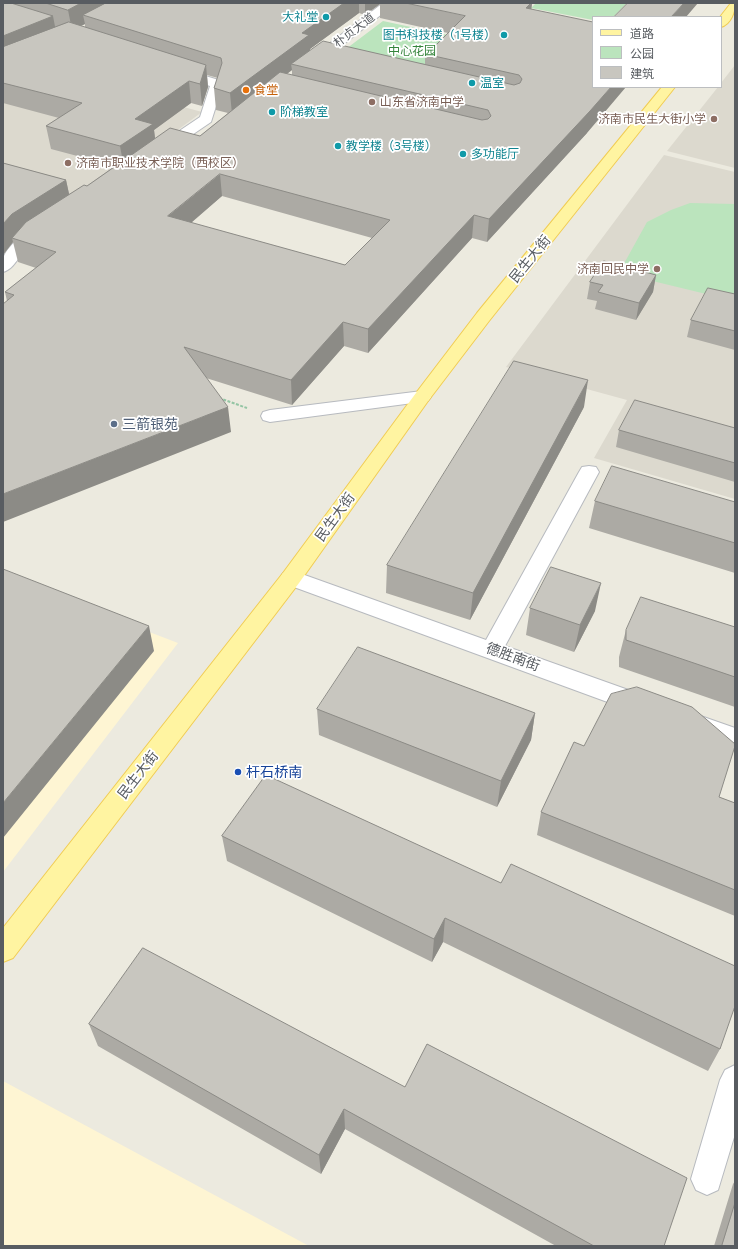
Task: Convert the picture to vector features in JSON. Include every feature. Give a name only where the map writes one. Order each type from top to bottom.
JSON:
[{"type":"main road","points":[[722,22],[735,5]]},
{"type":"main road","name":"民生大街","points":[[3,949],[291,578],[422,397],[483,317],[668,88]]},
{"type":"street","name":"朴贞大道","points":[[302,70],[390,3]]},
{"type":"street","points":[[320,56],[335,60]]},
{"type":"street","points":[[154,155],[206,119],[217,84],[167,68]]},
{"type":"street","points":[[3,267],[24,241],[50,224]]},
{"type":"street","points":[[270,416],[422,397]]},
{"type":"street","points":[[492,650],[589,472]]},
{"type":"street","name":"德胜南街","points":[[291,578],[735,738]]},
{"type":"street","points":[[707,1179],[735,1080]]},
{"type":"path","points":[[218,398],[270,416]]},
{"type":"shaded area","name":"济南市职业技术学院（西校区）","points":[[22,63],[202,112],[45,228],[3,215],[3,72]]},
{"type":"shaded area","name":"济南市民生大街小学","points":[[735,65],[735,168],[667,151],[717,88],[722,88],[722,82]]},
{"type":"shaded area","name":"济南回民中学","points":[[664,155],[735,172],[735,499],[594,458],[627,400],[506,367]]},
{"type":"shaded area","points":[[3,576],[178,643],[3,872]]},
{"type":"shaded area","points":[[3,1081],[309,1246],[3,1246]]},
{"type":"green space","points":[[536,3],[627,3],[614,16],[592,16],[592,20],[531,8]]},
{"type":"green space","name":"中心花园","points":[[383,21],[462,38],[520,89],[334,58]]},
{"type":"green space","points":[[690,203],[735,204],[735,301],[636,277],[621,269],[647,222],[671,210]]},
{"type":"building","points":[[3,3],[11,3],[53,16],[3,36]]},
{"type":"building","points":[[46,3],[81,3],[68,10]]},
{"type":"building","points":[[106,3],[344,3],[302,33],[309,35],[230,93],[214,88],[222,63],[221,58],[83,15]]},
{"type":"building","points":[[406,3],[531,3],[526,8],[592,22],[592,88],[610,88],[489,219],[474,215],[368,329],[343,322],[291,380],[184,347],[228,407],[3,494],[3,304],[14,295],[5,292],[56,252],[12,238],[26,222],[84,185],[87,186],[170,128],[200,136],[280,72],[482,120],[488,119],[491,116],[488,110],[291,64],[323,41],[514,85],[520,83],[522,79],[519,75],[425,54],[465,16]],"holes":[[[220,174],[390,220],[345,265],[168,216]]]},
{"type":"building","points":[[628,3],[684,3],[672,16],[615,16]]},
{"type":"building","points":[[69,22],[206,65],[200,84],[189,81],[135,119],[153,124],[120,146],[46,126],[82,103],[3,83],[3,47]]},
{"type":"building","points":[[3,163],[66,180],[12,214],[3,224]]},
{"type":"building","points":[[604,261],[656,275],[639,303],[598,292],[603,285],[590,282]]},
{"type":"building","points":[[708,288],[735,294],[735,331],[691,320]]},
{"type":"building","points":[[514,361],[588,380],[473,593],[387,565]]},
{"type":"building","points":[[635,400],[735,428],[735,463],[619,430]]},
{"type":"building","points":[[612,466],[735,502],[735,543],[595,501]]},
{"type":"building","points":[[551,567],[601,583],[580,625],[530,608]]},
{"type":"building","points":[[3,569],[149,626],[3,803]]},
{"type":"building","points":[[641,597],[735,627],[735,677],[626,640],[626,630]]},
{"type":"building","points":[[358,647],[535,713],[501,781],[317,709]]},
{"type":"building","points":[[637,687],[692,707],[735,744],[719,797],[735,803],[735,890],[541,812],[574,742],[584,746],[611,694]]},
{"type":"building","points":[[266,775],[501,883],[511,864],[735,966],[735,1006],[720,1049],[445,918],[434,939],[222,836]]},
{"type":"building","points":[[143,948],[405,1087],[427,1044],[687,1178],[664,1246],[594,1246],[344,1109],[319,1155],[89,1024]]},
{"type":"building","points":[[735,1203],[735,1246],[722,1246]]},
{"type":"place","name":"大礼堂","points":[[326,17]]},
{"type":"place","name":"图书科技楼（1号楼）","points":[[504,35]]},
{"type":"place","name":"温室","points":[[472,83]]},
{"type":"place","name":"食堂","points":[[246,90]]},
{"type":"place","name":"山东省济南中学","points":[[372,102]]},
{"type":"place","name":"阶梯教室","points":[[272,112]]},
{"type":"place","name":"济南市民生大街小学","points":[[714,119]]},
{"type":"place","name":"教学楼（3号楼）","points":[[338,146]]},
{"type":"place","name":"多功能厅","points":[[463,154]]},
{"type":"place","name":"济南市职业技术学院（西校区）","points":[[68,163]]},
{"type":"place","name":"济南回民中学","points":[[657,269]]},
{"type":"place","name":"三箭银苑","points":[[114,424]]},
{"type":"place","name":"杆石桥南","points":[[238,772]]}]
